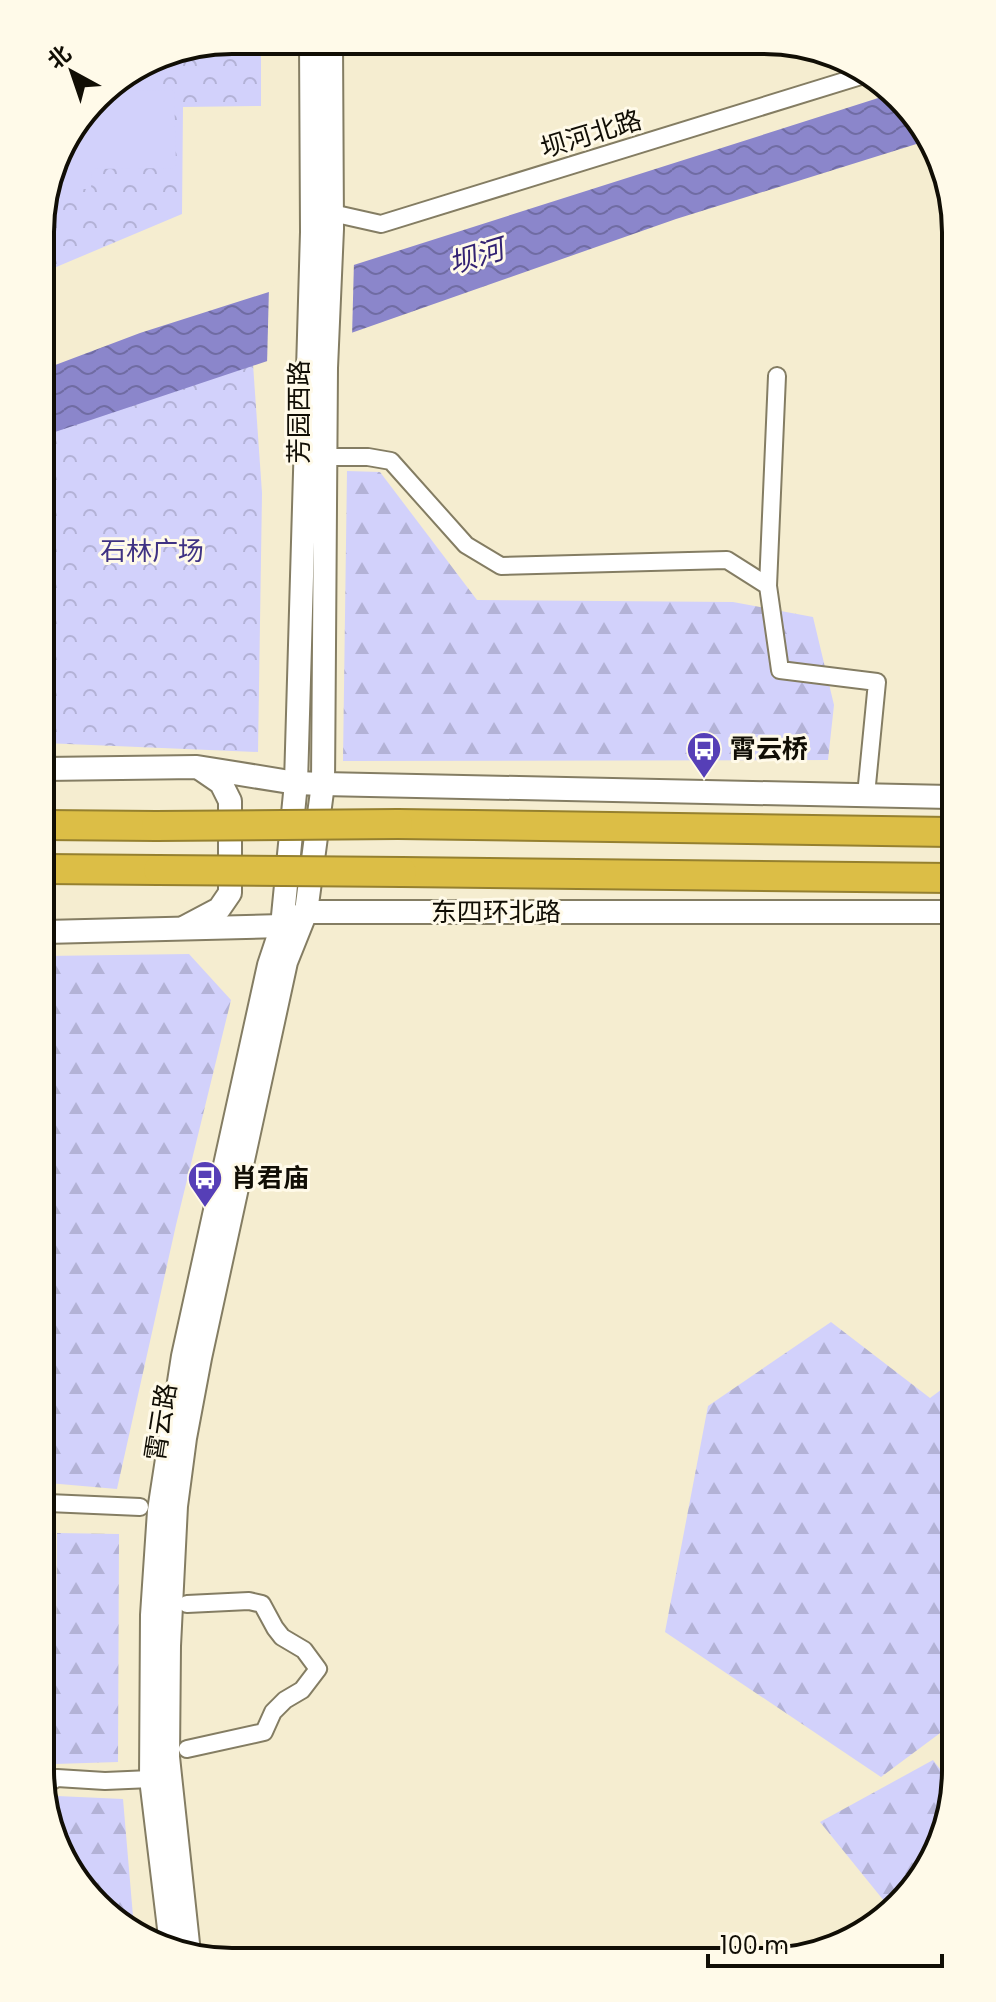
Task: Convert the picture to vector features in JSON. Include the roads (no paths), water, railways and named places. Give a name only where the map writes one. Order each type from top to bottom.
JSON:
[{"type":"highway","points":[[54,825],[398,824],[942,832]]},
{"type":"highway","name":"东四环北路","points":[[54,869],[942,878]]},
{"type":"main road","name":"芳园西路","points":[[312,54],[325,225]]},
{"type":"main road","name":"芳园西路","points":[[282,926],[296,783],[325,225],[331,54]]},
{"type":"main road","name":"芳园西路","points":[[306,912],[323,784],[326,457],[317,370]]},
{"type":"main road","points":[[180,930],[219,909],[230,893],[230,801],[221,783],[197,767]]},
{"type":"main road","points":[[54,769],[197,767],[296,783],[323,784],[942,797]]},
{"type":"main road","points":[[54,932],[282,926],[306,912]]},
{"type":"main road","name":"霄云路","points":[[188,1942],[168,1757],[169,1632],[176,1506],[200,1358],[283,977],[306,912]]},
{"type":"main road","name":"东四环北路","points":[[306,912],[942,912]]},
{"type":"main road","name":"霄云路","points":[[170,1936],[151,1779],[152,1615],[164,1473],[183,1356],[269,965],[282,926]]},
{"type":"street","name":"坝河北路","points":[[325,225],[381,224],[853,78]]},
{"type":"street","points":[[777,376],[768,586],[780,670],[877,682],[866,795]]},
{"type":"street","points":[[326,457],[368,457],[391,461],[466,545],[501,566],[727,560],[768,586]]},
{"type":"street","points":[[54,1503],[140,1507]]},
{"type":"street","points":[[187,1604],[249,1601],[262,1604],[282,1637],[304,1650],[318,1669],[302,1690],[273,1712],[264,1732],[187,1749]]},
{"type":"street","points":[[54,1780],[151,1779]]},
{"type":"water","name":"坝河","points":[[880,97],[898,115],[918,143],[676,219],[354,332],[54,432],[54,365],[140,333]]},
{"type":"place","name":"霄云桥","points":[[704,780]]},
{"type":"place","name":"肖君庙","points":[[205,1209]]},
{"type":"park label","name":"石林广场","points":[[152,551]]}]
